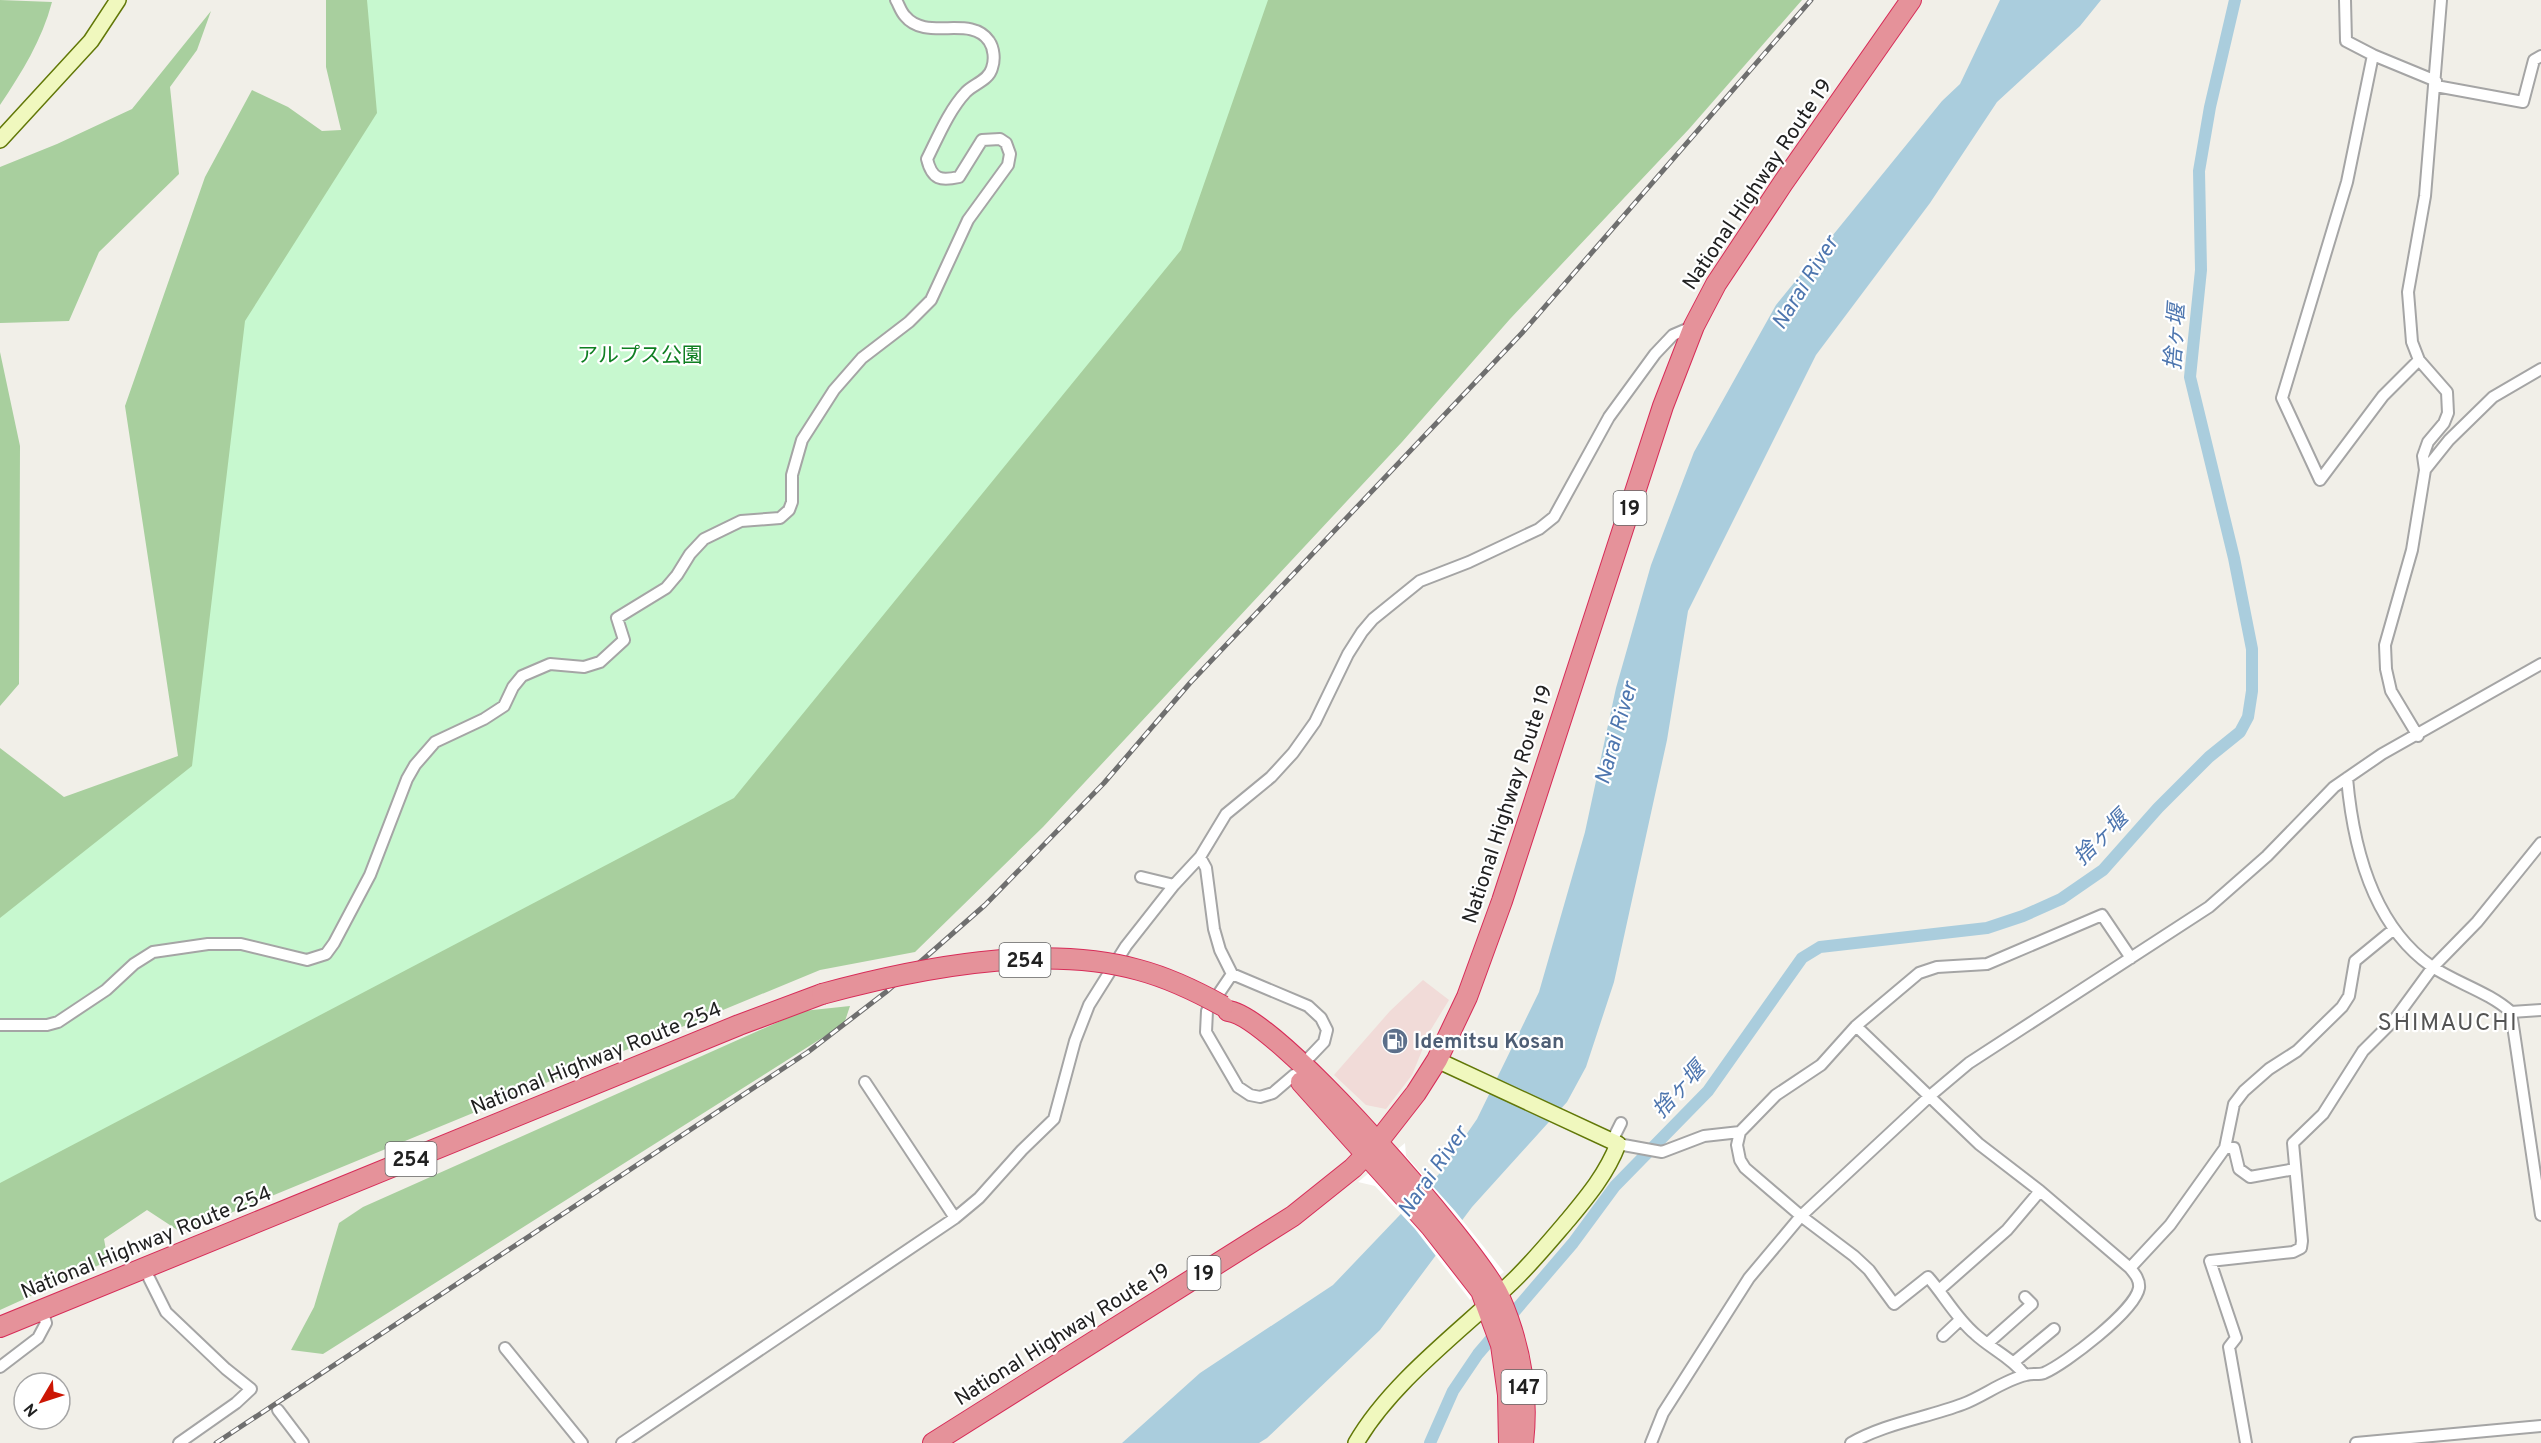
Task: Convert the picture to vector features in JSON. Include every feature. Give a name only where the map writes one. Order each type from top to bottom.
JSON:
[{"type":"highway","name":"National Highway Route 19","points":[[933,1443],[1270,1232],[1378,1155],[1437,1060],[1467,997],[1502,901],[1663,406],[1694,326],[1738,251],[1911,0]]},
{"type":"highway","name":"National Highway Route 254","points":[[0,1327],[739,1025],[822,994],[895,975],[955,966],[1024,960],[1058,960],[1106,963],[1168,979],[1226,1009],[1238,1012],[1266,1032],[1298,1070],[1378,1155]]},
{"type":"highway","name":"147","points":[[1378,1155],[1492,1299],[1524,1383],[1523,1443]]},
{"type":"highway","name":"147","points":[[1507,1339],[1509,1443]]},
{"type":"street","points":[[0,140],[91,41],[118,0]]},
{"type":"street","points":[[0,1025],[47,1025],[58,1022],[106,990],[134,964],[153,952],[208,944],[241,944],[307,960],[326,954],[334,944],[370,875],[407,779],[435,742],[484,719],[504,706],[513,687],[522,676],[538,667],[550,664],[584,667],[600,662],[624,640],[617,618],[666,588],[690,554],[704,539],[741,521],[780,518],[789,510],[792,502],[792,475],[802,440],[834,390],[862,358],[909,322],[931,300],[965,227],[1008,165],[1010,154],[1006,143],[1000,139],[991,138],[982,140],[959,177],[943,180],[934,176],[929,169],[927,159],[945,124],[966,92],[982,81],[992,70],[994,54],[989,41],[976,30],[930,30],[906,18],[896,0]]},
{"type":"street","points":[[2345,0],[2346,41],[2436,83],[2523,102],[2534,60],[2541,56]]},
{"type":"street","points":[[2418,736],[2391,691],[2386,669],[2385,645],[2412,550],[2425,470],[2423,456],[2428,442],[2444,423],[2448,413],[2447,392],[2439,380],[2419,360],[2412,342],[2408,292],[2425,196],[2441,0]]},
{"type":"street","points":[[2373,55],[2347,182],[2283,398],[2320,480],[2383,396],[2419,360]]},
{"type":"street","points":[[622,1443],[955,1218],[979,1198],[1022,1150],[1054,1119],[1075,1041],[1089,1005],[1126,946],[1174,885],[1200,857],[1226,814],[1270,777],[1293,753],[1315,722],[1348,654],[1373,619],[1420,581],[1468,562],[1539,529],[1554,517],[1609,417],[1655,354],[1673,335],[1694,326]]},
{"type":"street","points":[[2425,470],[2449,440],[2493,397],[2541,369]]},
{"type":"street","points":[[1651,1443],[1664,1413],[1743,1287],[1801,1216],[1931,1095],[1969,1063],[2209,907],[2267,856],[2334,787],[2382,754],[2418,736],[2541,664]]},
{"type":"street","points":[[2347,778],[2350,815],[2368,879],[2394,929],[2410,950],[2433,967],[2511,1012],[2541,1010]]},
{"type":"street","points":[[2246,1443],[2229,1347],[2236,1338],[2210,1261],[2293,1252],[2301,1248],[2293,1143],[2323,1114],[2363,1051],[2395,1019],[2433,967],[2477,922],[2541,843]]},
{"type":"street","points":[[1200,857],[1206,868],[1214,929],[1220,950],[1232,974],[1308,1006],[1321,1018],[1327,1030],[1324,1042],[1298,1070],[1273,1093],[1260,1097],[1250,1095],[1238,1087],[1206,1032],[1207,1011],[1232,974]]},
{"type":"street","points":[[1142,877],[1174,885]]},
{"type":"street","points":[[2025,1375],[2014,1362],[1960,1320],[1928,1276],[1894,1305],[1869,1270],[1854,1256],[1801,1216],[1745,1168],[1737,1145],[1740,1132],[1776,1095],[1821,1065],[1856,1026],[1919,973],[1938,967],[1988,964],[2102,915],[2131,958]]},
{"type":"street","points":[[2130,1268],[2170,1226],[2224,1148],[2234,1104],[2244,1091],[2269,1069],[2297,1051],[2342,1007],[2349,996],[2355,961],[2394,929]]},
{"type":"street","points":[[2511,1012],[2541,1215]]},
{"type":"street","points":[[1851,1443],[1871,1432],[1964,1404],[2025,1375],[2044,1373],[2090,1343],[2110,1326],[2136,1295],[2139,1287],[2138,1278],[2130,1268],[2040,1191],[1979,1144],[1931,1095],[1856,1026]]},
{"type":"street","points":[[1437,1060],[1612,1141],[1640,1148],[1662,1152],[1704,1136],[1740,1132]]},
{"type":"street","points":[[865,1082],[955,1218]]},
{"type":"street","points":[[1356,1443],[1381,1408],[1400,1387],[1515,1280],[1584,1201],[1604,1173],[1612,1141],[1621,1123]]},
{"type":"street","points":[[2224,1148],[2234,1148],[2239,1169],[2250,1177],[2295,1169]]},
{"type":"street","points":[[1939,1290],[2007,1230],[2040,1191]]},
{"type":"street","points":[[149,1278],[166,1312],[226,1369],[251,1389],[236,1403],[179,1443]]},
{"type":"street","points":[[1988,1343],[2031,1304],[2025,1297]]},
{"type":"street","points":[[0,1367],[39,1338],[46,1323],[42,1310]]},
{"type":"street","points":[[1942,1336],[1960,1320]]},
{"type":"street","points":[[2014,1362],[2054,1329]]},
{"type":"street","points":[[505,1348],[582,1443]]},
{"type":"street","points":[[278,1410],[303,1443]]},
{"type":"street","points":[[2355,1443],[2541,1426]]},
{"type":"shaded area","name":"Idemitsu Kosan","points":[[1423,980],[1449,1000],[1430,1031],[1412,1075],[1386,1109],[1366,1105],[1334,1075],[1390,1011]]},
{"type":"green space","points":[[0,0],[52,2],[43,29],[30,55],[0,105]]},
{"type":"green space","points":[[326,0],[1802,0],[1689,129],[1510,319],[1402,442],[1043,827],[915,952],[820,970],[182,1233],[147,1210],[104,1239],[108,1261],[0,1310],[0,748],[64,797],[178,756],[125,406],[205,177],[252,90],[288,107],[322,131],[341,130],[326,67]]},
{"type":"green space","name":"アルプス公園","points":[[367,0],[1268,0],[1181,250],[734,798],[0,1183],[0,918],[192,766],[245,321],[377,113]]},
{"type":"green space","points":[[211,11],[197,50],[170,87],[179,174],[99,252],[69,321],[0,323],[0,167],[57,144],[132,109]]},
{"type":"green space","points":[[0,352],[20,446],[19,684],[0,706]]},
{"type":"green space","points":[[850,1006],[844,1024],[323,1354],[291,1350],[314,1307],[339,1223],[363,1207],[803,1011]]},
{"type":"water","name":"Narai River","points":[[2000,0],[2101,0],[2080,26],[1997,102],[1930,203],[1816,355],[1688,611],[1667,740],[1614,982],[1586,1067],[1567,1102],[1472,1207],[1380,1330],[1267,1438],[1259,1443],[1122,1443],[1200,1373],[1333,1285],[1439,1174],[1477,1119],[1539,992],[1585,832],[1616,688],[1651,565],[1694,452],[1776,305],[1942,101],[1960,84]]},
{"type":"pier","points":[[1405,1143],[1406,1156],[1455,1211],[1504,1272],[1470,1300],[1415,1229],[1375,1186],[1358,1182]]},
{"type":"waterway","name":"捨ヶ堰","points":[[1430,1443],[1453,1391],[1478,1354],[1573,1243],[1615,1186],[1708,1091],[1802,958],[1820,947],[1987,928],[2023,916],[2061,899],[2103,870],[2158,808],[2209,757],[2240,732],[2248,717],[2252,691],[2252,649],[2234,558],[2190,377],[2201,270],[2199,171],[2210,107],[2235,0]]},
{"type":"railway","points":[[216,1443],[808,1052],[886,992],[985,905],[1104,783],[1190,683],[1522,333],[1811,0]]},
{"type":"place","name":"Idemitsu Kosan","points":[[1395,1041]]},
{"type":"district","name":"SHIMAUCHI","points":[[2448,1022]]}]
